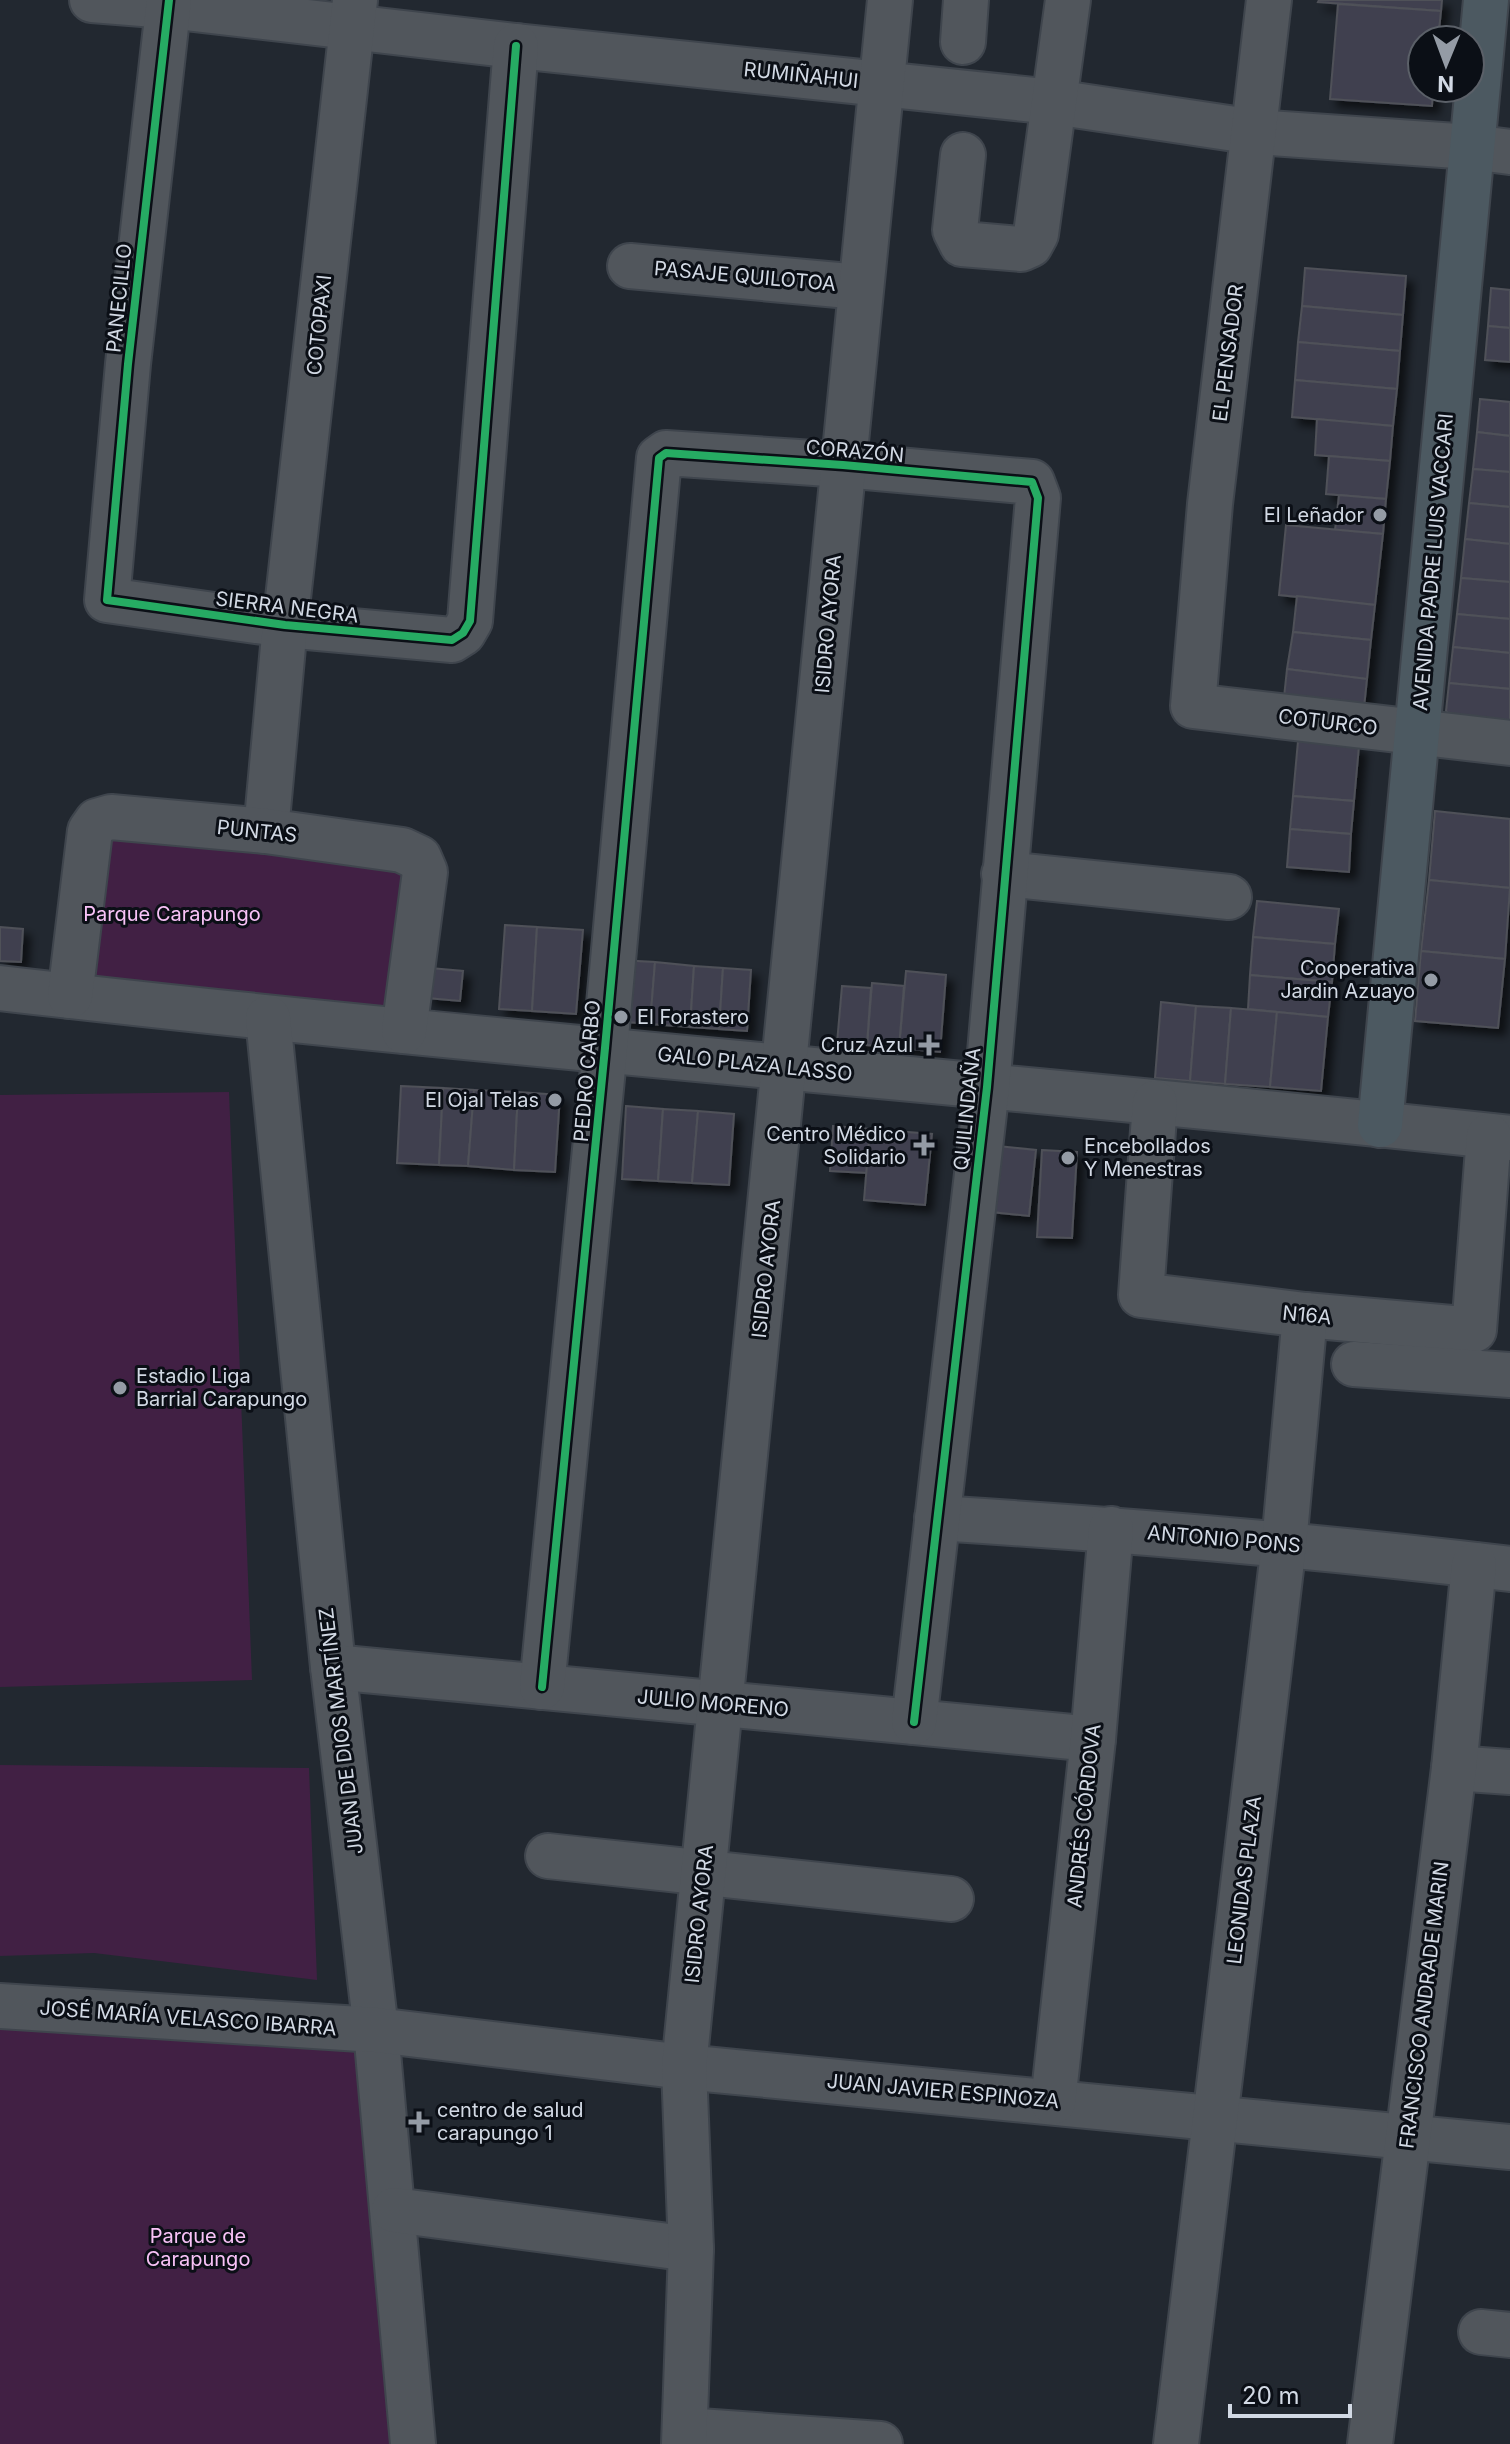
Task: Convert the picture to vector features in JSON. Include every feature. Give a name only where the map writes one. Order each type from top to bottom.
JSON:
[{"type":"main road","name":"AVENIDA PADRE LUIS VACCARI","points":[[1380,1125],[1417,733],[1490,150],[1486,0]]},
{"type":"street","name":"RUMIÑAHUI","points":[[92,0],[354,13],[516,46],[1054,102],[1255,132],[1490,150]]},
{"type":"street","name":"ISIDRO AYORA","points":[[685,2437],[691,2249],[684,2067],[786,1068],[890,0]]},
{"type":"street","points":[[963,155],[955,230],[958,239],[962,244],[977,246],[1021,249],[1030,245],[1036,234],[1068,0]]},
{"type":"street","name":"EL PENSADOR","points":[[1193,706],[1210,504],[1269,0]]},
{"type":"street","name":"PANECILLO","points":[[107,600],[128,364],[169,3]]},
{"type":"street","name":"COTOPAXI","points":[[266,831],[285,625],[354,13]]},
{"type":"street","name":"SIERRA NEGRA","points":[[107,600],[285,625],[452,640],[463,633],[470,621],[516,46]]},
{"type":"street","name":"PASAJE QUILOTOA","points":[[630,266],[860,287]]},
{"type":"street","name":"CORAZÓN","points":[[659,458],[666,453],[1032,482],[1038,498]]},
{"type":"street","name":"PEDRO CARBO","points":[[542,1687],[659,458]]},
{"type":"street","name":"QUILINDAÑA","points":[[914,1722],[987,1087],[1038,498]]},
{"type":"street","name":"COTURCO","points":[[1193,706],[1510,743]]},
{"type":"street","name":"PUNTAS","points":[[70,996],[90,831],[97,821],[111,817],[266,831],[402,850],[419,858],[425,872],[404,1031]]},
{"type":"street","points":[[1004,874],[1229,897]]},
{"type":"street","name":"GALO PLAZA LASSO","points":[[0,988],[268,1018],[605,1048],[1500,1137]]},
{"type":"street","name":"JUAN DE DIOS MARTÍNEZ","points":[[268,1018],[333,1667],[376,2030],[413,2444]]},
{"type":"street","name":"N16A","points":[[1155,1103],[1141,1295],[1305,1315],[1474,1330],[1500,1137]]},
{"type":"street","name":"LEONIDAS PLAZA","points":[[1176,2444],[1284,1544],[1305,1315]]},
{"type":"street","points":[[1354,1364],[1510,1375]]},
{"type":"street","name":"ANTONIO PONS","points":[[937,1518],[1284,1544],[1492,1567]]},
{"type":"street","name":"ANDRÉS CÓRDOVA","points":[[1053,2102],[1093,1739],[1111,1529]]},
{"type":"street","name":"FRANCISCO ANDRADE MARIN","points":[[1370,2444],[1454,1768],[1492,1567]]},
{"type":"street","name":"JULIO MORENO","points":[[333,1667],[1093,1739]]},
{"type":"street","points":[[1454,1768],[1510,1772]]},
{"type":"street","points":[[548,1856],[951,1899]]},
{"type":"street","name":"JOSÉ MARÍA VELASCO IBARRA","points":[[0,2006],[376,2030]]},
{"type":"street","name":"JUAN JAVIER ESPINOZA","points":[[376,2030],[684,2067],[1510,2147]]},
{"type":"street","points":[[394,2210],[691,2249]]},
{"type":"street","points":[[685,2437],[878,2444]]},
{"type":"green space","name":"Parque Carapungo","points":[[100,827],[415,863],[399,1013],[82,983]]},
{"type":"green space","name":"Estadio Liga Barrial Carapungo","points":[[229,1092],[252,1680],[0,1687],[0,1095]]},
{"type":"green space","points":[[0,1765],[309,1768],[317,1980],[94,1953],[0,1956]]},
{"type":"green space","name":"Parque de Carapungo","points":[[0,2006],[376,2030],[412,2444],[0,2444]]},
{"type":"building","points":[[1319,0],[1442,0],[1441,11]]},
{"type":"building","points":[[1338,4],[1441,11],[1440,24],[1406,24],[1406,104],[1432,106],[1330,99]]},
{"type":"building","points":[[1305,268],[1406,276],[1403,315],[1302,306]]},
{"type":"building","points":[[1491,288],[1510,290],[1510,328],[1488,326]]},
{"type":"building","points":[[1302,306],[1403,315],[1400,351],[1298,342]]},
{"type":"building","points":[[1488,326],[1510,328],[1510,362],[1485,360]]},
{"type":"building","points":[[1298,342],[1400,351],[1397,389],[1295,380]]},
{"type":"building","points":[[1295,380],[1397,389],[1393,426],[1292,417]]},
{"type":"building","points":[[1480,399],[1510,402],[1510,436],[1477,432]]},
{"type":"building","points":[[1317,419],[1393,426],[1390,461],[1315,455]]},
{"type":"building","points":[[1477,432],[1510,436],[1510,472],[1473,469]]},
{"type":"building","points":[[1329,456],[1390,461],[1386,499],[1326,494]]},
{"type":"building","points":[[1473,469],[1510,472],[1510,507],[1469,503]]},
{"type":"building","points":[[1339,495],[1386,499],[1383,534],[1335,530]]},
{"type":"building","points":[[1469,503],[1510,507],[1510,544],[1465,539]]},
{"type":"building","points":[[1286,525],[1383,534],[1375,605],[1279,595]]},
{"type":"building","points":[[1465,539],[1510,544],[1510,582],[1461,578]]},
{"type":"building","points":[[1461,578],[1510,582],[1510,619],[1457,614]]},
{"type":"building","points":[[1297,596],[1375,605],[1371,640],[1293,632]]},
{"type":"building","points":[[1457,614],[1510,619],[1510,653],[1453,647]]},
{"type":"building","points":[[1293,632],[1371,640],[1367,679],[1287,669]]},
{"type":"building","points":[[1453,647],[1510,653],[1510,689],[1449,683]]},
{"type":"building","points":[[1287,669],[1367,679],[1363,717],[1283,707]]},
{"type":"building","points":[[1449,683],[1510,689],[1510,733],[1461,728],[1446,711]]},
{"type":"building","points":[[1298,741],[1359,746],[1354,801],[1293,796]]},
{"type":"building","points":[[1293,796],[1354,801],[1351,834],[1290,829]]},
{"type":"building","points":[[1435,811],[1510,819],[1510,888],[1429,880]]},
{"type":"building","points":[[1290,829],[1351,834],[1349,872],[1287,867]]},
{"type":"building","points":[[1429,880],[1510,888],[1505,959],[1421,951]]},
{"type":"building","points":[[1257,901],[1339,909],[1335,944],[1253,937]]},
{"type":"building","points":[[505,925],[537,927],[532,1011],[499,1009]]},
{"type":"building","points":[[0,927],[23,929],[21,962],[0,961]]},
{"type":"building","points":[[537,927],[583,930],[576,1014],[532,1011]]},
{"type":"building","points":[[1253,937],[1335,944],[1332,982],[1250,975]]},
{"type":"building","points":[[1421,951],[1505,959],[1498,1028],[1415,1021]]},
{"type":"building","points":[[619,960],[655,962],[650,1024],[614,1021]]},
{"type":"building","points":[[655,962],[694,966],[690,1027],[650,1024]]},
{"type":"building","points":[[694,966],[723,968],[719,1029],[690,1027]]},
{"type":"building","points":[[430,968],[463,971],[460,1001],[427,998]]},
{"type":"building","points":[[723,968],[751,970],[747,1031],[719,1029]]},
{"type":"building","points":[[906,971],[946,975],[940,1052],[899,1048]]},
{"type":"building","points":[[1250,975],[1332,982],[1328,1017],[1248,1009]]},
{"type":"building","points":[[872,983],[904,986],[899,1048],[867,1045]]},
{"type":"building","points":[[842,986],[871,988],[867,1045],[837,1043]]},
{"type":"building","points":[[1161,1002],[1196,1006],[1190,1081],[1155,1078]]},
{"type":"building","points":[[1196,1006],[1231,1008],[1225,1084],[1190,1081]]},
{"type":"building","points":[[1231,1008],[1277,1012],[1270,1087],[1225,1084]]},
{"type":"building","points":[[1277,1012],[1328,1017],[1321,1091],[1270,1087]]},
{"type":"building","points":[[401,1086],[443,1088],[439,1165],[397,1163]]},
{"type":"building","points":[[443,1088],[474,1090],[468,1166],[439,1165]]},
{"type":"building","points":[[474,1090],[518,1092],[514,1170],[468,1166]]},
{"type":"building","points":[[518,1092],[560,1095],[555,1172],[514,1170]]},
{"type":"building","points":[[626,1106],[663,1109],[658,1181],[622,1179]]},
{"type":"building","points":[[663,1109],[698,1111],[692,1183],[658,1181]]},
{"type":"building","points":[[698,1111],[734,1114],[729,1185],[692,1183]]},
{"type":"building","points":[[833,1126],[870,1129],[867,1173],[830,1171]]},
{"type":"building","points":[[870,1129],[932,1134],[925,1205],[864,1200]]},
{"type":"building","points":[[998,1146],[1036,1150],[1029,1216],[991,1212]]},
{"type":"building","points":[[1042,1150],[1077,1152],[1072,1238],[1037,1237]]},
{"type":"cycle path","points":[[169,0],[128,364],[107,600],[285,625],[452,640],[463,633],[470,621],[516,46]]},
{"type":"cycle path","points":[[542,1687],[659,458],[666,453],[1032,482],[1038,498],[987,1087],[914,1722]]},
{"type":"place","name":"El Leñador","points":[[1380,515]]},
{"type":"place","name":"Cooperativa Jardin Azuayo","points":[[1431,980]]},
{"type":"place","name":"El Forastero","points":[[621,1017]]},
{"type":"place","name":"Cruz Azul","points":[[929,1045]]},
{"type":"place","name":"El Ojal Telas","points":[[555,1100]]},
{"type":"place","name":"Centro Médico Solidario","points":[[924,1145]]},
{"type":"place","name":"Encebollados Y Menestras","points":[[1068,1158]]},
{"type":"place","name":"Estadio Liga Barrial Carapungo","points":[[120,1388]]},
{"type":"place","name":"centro de salud carapungo 1","points":[[419,2122]]}]
